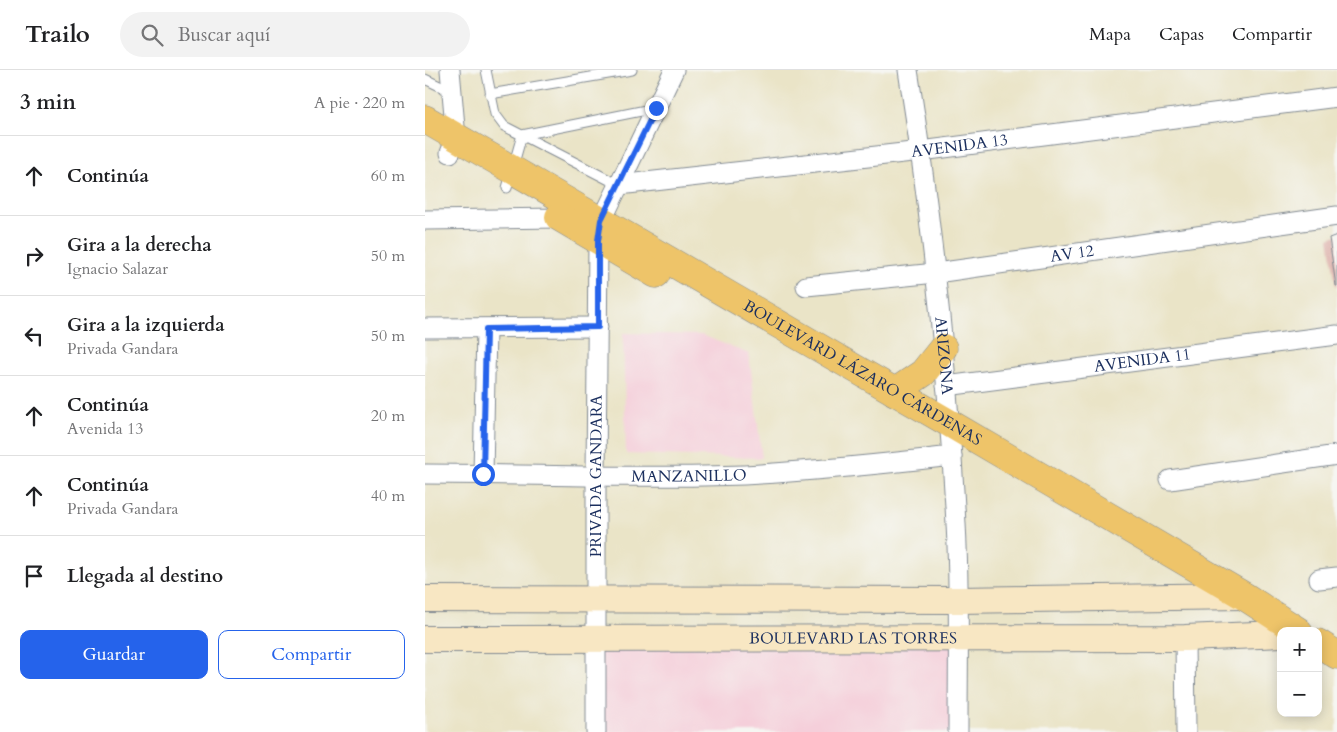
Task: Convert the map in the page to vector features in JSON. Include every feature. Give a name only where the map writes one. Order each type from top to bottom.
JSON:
[{"type":"main road","name":"BOULEVARD LÁZARO CÁRDENAS","points":[[425,119],[453,146],[600,231],[1208,596],[1277,632]]},
{"type":"main road","name":"BOULEVARD LÁZARO CÁRDENAS","points":[[425,139],[453,146]]},
{"type":"main road","name":"BOULEVARD LÁZARO CÁRDENAS","points":[[600,231],[895,392],[951,441],[1244,596],[1277,629]]},
{"type":"main road","points":[[895,392],[923,373],[943,348]]},
{"type":"main road","points":[[1322,646],[1337,655]]},
{"type":"main road","points":[[1322,665],[1337,674]]},
{"type":"street","points":[[450,70],[453,92],[453,146]]},
{"type":"street","points":[[600,231],[619,185],[674,70]]},
{"type":"street","name":"ARIZONA","points":[[908,70],[921,151],[936,272],[951,441],[957,526],[958,732]]},
{"type":"street","name":"AVENIDA 13","points":[[619,185],[921,151],[1337,97]]},
{"type":"street","points":[[425,220],[564,210]]},
{"type":"street","name":"AV 12","points":[[806,286],[936,272],[1337,216]]},
{"type":"street","name":"PRIVADA GANDARA","points":[[596,732],[595,476],[600,231]]},
{"type":"street","points":[[425,328],[598,327]]},
{"type":"street","points":[[483,474],[486,329]]},
{"type":"street","name":"AVENIDA 11","points":[[946,386],[1337,335]]},
{"type":"street","name":"MANZANILLO","points":[[425,474],[742,475],[811,471],[951,441]]},
{"type":"street","points":[[1170,480],[1337,455]]},
{"type":"street","points":[[425,599],[958,600],[1244,596]]},
{"type":"street","name":"BOULEVARD LAS TORRES","points":[[425,639],[596,640],[959,636],[1185,638],[1277,635]]},
{"type":"street","points":[[1185,638],[1186,732]]},
{"type":"lane","points":[[486,70],[490,94],[499,120],[504,126],[619,185]]},
{"type":"lane","points":[[490,94],[632,70]]},
{"type":"lane","points":[[425,78],[453,92]]},
{"type":"lane","points":[[522,135],[656,108]]},
{"type":"lane","points":[[509,179],[522,135]]},
{"type":"shaded area","points":[[623,333],[702,335],[749,354],[762,458],[626,454]]},
{"type":"shaded area","points":[[959,637],[958,732],[597,732],[596,640]]},
{"type":"building","points":[[1337,235],[1337,286],[1336,286],[1329,238]]},
{"type":"route","points":[[483,474],[486,405],[486,329],[598,327],[598,241],[601,220],[656,108]]}]
